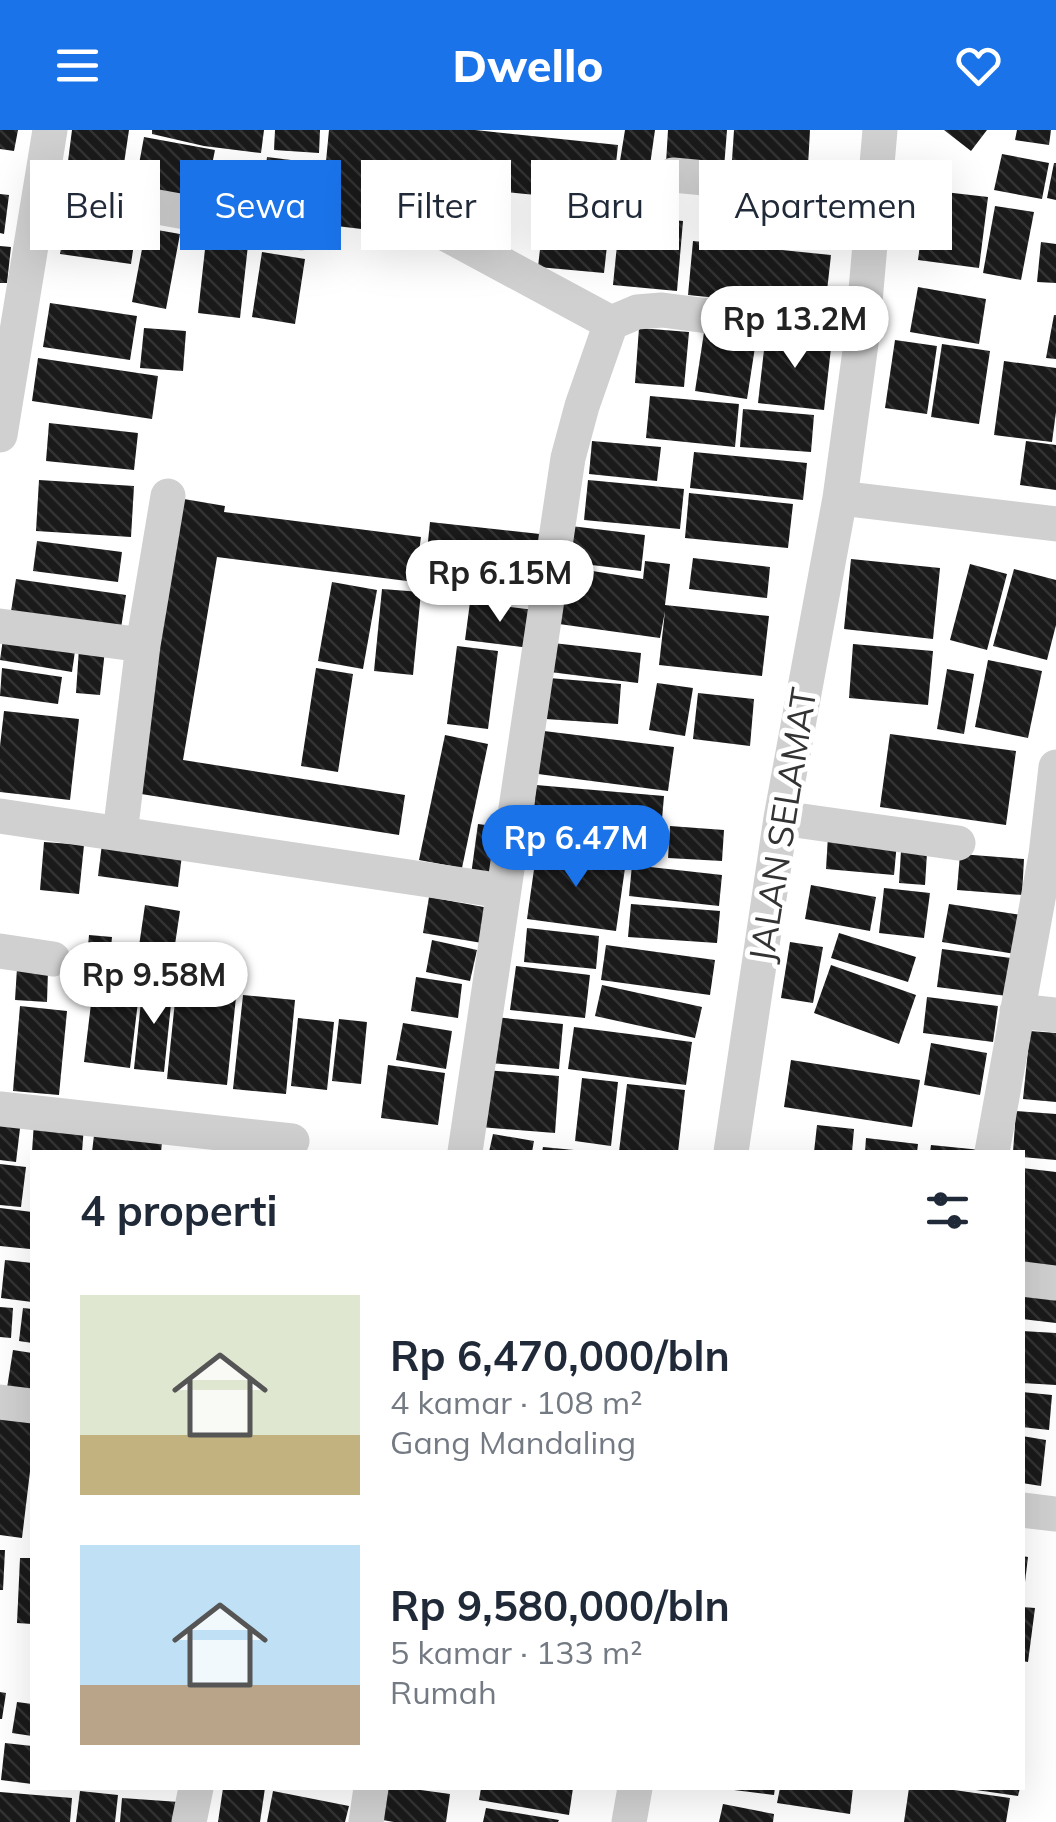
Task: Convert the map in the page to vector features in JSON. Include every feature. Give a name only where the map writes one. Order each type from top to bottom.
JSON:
[{"type":"street","points":[[45,160],[50,130]]},
{"type":"street","name":"JALAN SELAMAT","points":[[877,160],[880,130]]},
{"type":"street","points":[[0,435],[30,250]]},
{"type":"street","points":[[476,250],[611,323]]},
{"type":"street","name":"JALAN SELAMAT","points":[[731,1150],[782,818],[840,498],[869,250]]},
{"type":"street","points":[[465,1150],[568,458],[611,323],[637,312],[662,310],[862,336]]},
{"type":"street","points":[[120,834],[143,645],[168,496]]},
{"type":"street","points":[[840,498],[1056,524]]},
{"type":"street","points":[[0,626],[143,645]]},
{"type":"street","points":[[992,1150],[1046,855],[1056,766]]},
{"type":"street","points":[[0,816],[503,892]]},
{"type":"street","points":[[782,818],[958,843]]},
{"type":"street","points":[[0,951],[53,960]]},
{"type":"street","points":[[1018,1011],[1056,1015]]},
{"type":"street","points":[[0,1109],[172,1139],[292,1141]]},
{"type":"street","points":[[1025,1278],[1056,1283]]},
{"type":"street","points":[[0,1402],[30,1406]]},
{"type":"street","points":[[1025,1510],[1056,1514]]},
{"type":"street","points":[[189,1822],[196,1790]]},
{"type":"street","points":[[366,1822],[371,1790]]},
{"type":"street","points":[[629,1822],[635,1790]]},
{"type":"building","points":[[0,130],[18,130],[14,151],[0,149]]},
{"type":"building","points":[[72,130],[129,130],[125,160],[68,160]]},
{"type":"building","points":[[152,130],[264,130],[261,153],[204,146],[152,134]]},
{"type":"building","points":[[275,130],[320,130],[319,153],[274,150]]},
{"type":"building","points":[[329,130],[475,130],[618,145],[616,160],[531,160],[531,195],[511,193],[511,160],[361,160],[361,229],[341,227],[341,160],[326,160]]},
{"type":"building","points":[[625,130],[655,130],[651,160],[620,160]]},
{"type":"building","points":[[668,130],[727,130],[725,160],[699,160],[699,166],[666,160]]},
{"type":"building","points":[[734,130],[810,130],[808,160],[732,160]]},
{"type":"building","points":[[944,130],[987,130],[971,151]]},
{"type":"building","points":[[1017,130],[1051,130],[1049,145],[1015,140]]},
{"type":"building","points":[[144,137],[215,150],[213,160],[180,160],[180,194],[160,191],[160,160],[140,160]]},
{"type":"building","points":[[1002,154],[1049,163],[1042,199],[994,190]]},
{"type":"building","points":[[1056,163],[1056,200],[1047,198]]},
{"type":"building","points":[[952,193],[988,197],[979,268],[918,260],[919,250],[952,250]]},
{"type":"building","points":[[0,194],[9,195],[4,234],[0,233]]},
{"type":"building","points":[[995,206],[1034,212],[1021,280],[983,273]]},
{"type":"building","points":[[679,221],[683,221],[677,291],[613,285],[616,250],[679,250]]},
{"type":"building","points":[[160,230],[180,234],[166,309],[132,302],[142,250],[160,250]]},
{"type":"building","points":[[693,241],[699,242],[699,250],[782,250],[831,255],[825,309],[688,295]]},
{"type":"building","points":[[1041,242],[1056,244],[1056,283],[1037,282]]},
{"type":"building","points":[[0,246],[11,247],[7,283],[0,283]]},
{"type":"building","points":[[61,250],[133,250],[131,264],[60,254]]},
{"type":"building","points":[[205,250],[247,250],[240,318],[198,313]]},
{"type":"building","points":[[540,250],[607,250],[604,273],[538,267]]},
{"type":"building","points":[[262,252],[305,259],[295,324],[252,317]]},
{"type":"building","points":[[918,287],[986,299],[979,344],[910,332]]},
{"type":"building","points":[[50,303],[137,316],[130,360],[43,347]]},
{"type":"building","points":[[1056,315],[1056,359],[1046,358]]},
{"type":"building","points":[[705,326],[757,334],[747,399],[695,391]]},
{"type":"building","points":[[144,328],[186,331],[183,371],[140,368]]},
{"type":"building","points":[[639,328],[689,332],[684,387],[635,383]]},
{"type":"building","points":[[766,332],[832,339],[824,410],[758,403]]},
{"type":"building","points":[[895,340],[937,346],[927,414],[885,408]]},
{"type":"building","points":[[942,344],[990,351],[979,424],[931,417]]},
{"type":"building","points":[[38,358],[158,376],[152,419],[32,401]]},
{"type":"building","points":[[1004,361],[1056,368],[1052,442],[994,435]]},
{"type":"building","points":[[650,396],[739,404],[735,447],[646,438]]},
{"type":"building","points":[[743,409],[814,415],[811,452],[740,447]]},
{"type":"building","points":[[49,423],[138,433],[134,470],[46,461]]},
{"type":"building","points":[[592,441],[661,447],[657,481],[589,474]]},
{"type":"building","points":[[1026,441],[1056,445],[1056,490],[1020,485]]},
{"type":"building","points":[[694,452],[807,463],[803,500],[690,488]]},
{"type":"building","points":[[39,480],[134,486],[131,537],[36,531]]},
{"type":"building","points":[[588,480],[684,489],[680,529],[584,520]]},
{"type":"building","points":[[689,493],[793,504],[788,548],[685,538]]},
{"type":"building","points":[[184,499],[225,506],[224,512],[421,537],[415,582],[217,557],[183,760],[405,795],[399,835],[135,793]]},
{"type":"building","points":[[430,522],[540,534],[534,592],[424,580]]},
{"type":"building","points":[[571,526],[645,535],[641,571],[567,562]]},
{"type":"building","points":[[37,541],[122,552],[118,582],[33,571]]},
{"type":"building","points":[[693,558],[770,567],[767,598],[689,589]]},
{"type":"building","points":[[851,559],[940,568],[933,639],[844,629]]},
{"type":"building","points":[[645,561],[670,564],[665,605],[769,616],[762,676],[659,665],[665,611],[660,638],[559,624],[567,567],[643,579]]},
{"type":"building","points":[[970,564],[1007,574],[987,650],[950,640]]},
{"type":"building","points":[[1014,569],[1056,580],[1056,625],[1047,660],[993,646]]},
{"type":"building","points":[[16,579],[126,595],[120,635],[10,618]]},
{"type":"building","points":[[332,582],[377,590],[363,669],[318,661]]},
{"type":"building","points":[[382,589],[421,592],[413,675],[374,671]]},
{"type":"building","points":[[470,602],[535,610],[530,648],[465,640]]},
{"type":"building","points":[[3,639],[75,651],[72,672],[0,660]]},
{"type":"building","points":[[553,643],[641,653],[638,683],[550,672]]},
{"type":"building","points":[[853,644],[933,651],[928,705],[849,698]]},
{"type":"building","points":[[457,646],[498,651],[488,729],[447,724]]},
{"type":"building","points":[[79,648],[105,650],[100,695],[76,693]]},
{"type":"building","points":[[988,660],[1042,671],[1028,738],[975,727]]},
{"type":"building","points":[[2,668],[62,677],[58,704],[0,696]]},
{"type":"building","points":[[316,668],[353,674],[338,772],[301,766]]},
{"type":"building","points":[[947,669],[974,674],[964,734],[937,729]]},
{"type":"building","points":[[549,678],[621,684],[618,724],[546,719]]},
{"type":"building","points":[[657,683],[693,688],[685,736],[649,730]]},
{"type":"building","points":[[698,693],[754,699],[750,746],[693,739]]},
{"type":"building","points":[[4,711],[79,719],[70,800],[0,792]]},
{"type":"building","points":[[544,731],[674,747],[668,791],[538,774]]},
{"type":"building","points":[[890,734],[1016,751],[1006,825],[880,807]]},
{"type":"building","points":[[445,735],[488,744],[462,868],[419,860]]},
{"type":"building","points":[[536,785],[664,796],[659,854],[531,843]]},
{"type":"building","points":[[478,824],[501,827],[494,878],[471,875]]},
{"type":"building","points":[[670,826],[724,830],[722,861],[668,858]]},
{"type":"building","points":[[828,836],[897,842],[894,875],[826,869]]},
{"type":"building","points":[[44,842],[84,845],[79,894],[40,890]]},
{"type":"building","points":[[102,844],[182,855],[178,887],[98,876]]},
{"type":"building","points":[[537,848],[626,861],[616,931],[527,919]]},
{"type":"building","points":[[901,851],[927,853],[925,885],[899,883]]},
{"type":"building","points":[[960,854],[1024,859],[1022,895],[957,890]]},
{"type":"building","points":[[632,865],[722,875],[719,906],[629,896]]},
{"type":"building","points":[[811,885],[876,897],[870,931],[805,919]]},
{"type":"building","points":[[884,888],[930,893],[924,938],[879,933]]},
{"type":"building","points":[[429,897],[489,908],[482,943],[423,933]]},
{"type":"building","points":[[631,904],[720,911],[717,943],[628,937]]},
{"type":"building","points":[[949,904],[1027,916],[1021,955],[942,942]]},
{"type":"building","points":[[145,905],[180,911],[174,951],[139,946]]},
{"type":"building","points":[[527,928],[599,936],[596,969],[524,962]]},
{"type":"building","points":[[839,933],[916,957],[908,982],[831,958]]},
{"type":"building","points":[[89,935],[112,937],[109,971],[86,969]]},
{"type":"building","points":[[432,940],[477,950],[470,981],[426,972]]},
{"type":"building","points":[[790,942],[823,947],[813,1003],[781,998]]},
{"type":"building","points":[[606,945],[715,960],[710,995],[601,980]]},
{"type":"building","points":[[942,949],[1011,958],[1007,996],[937,987]]},
{"type":"building","points":[[831,965],[916,995],[899,1044],[814,1013]]},
{"type":"building","points":[[516,966],[590,975],[585,1018],[510,1010]]},
{"type":"building","points":[[17,968],[48,970],[47,1002],[15,1000]]},
{"type":"building","points":[[416,977],[462,984],[458,1018],[411,1011]]},
{"type":"building","points":[[94,979],[140,985],[130,1068],[84,1062]]},
{"type":"building","points":[[143,982],[173,985],[164,1072],[134,1069]]},
{"type":"building","points":[[602,985],[702,1007],[695,1038],[595,1016]]},
{"type":"building","points":[[176,991],[236,997],[227,1085],[167,1079]]},
{"type":"building","points":[[243,995],[295,1000],[286,1094],[233,1089]]},
{"type":"building","points":[[927,997],[998,1006],[993,1042],[923,1033]]},
{"type":"building","points":[[20,1006],[67,1011],[59,1095],[13,1091]]},
{"type":"building","points":[[494,1017],[563,1024],[559,1069],[490,1063]]},
{"type":"building","points":[[298,1018],[334,1022],[327,1090],[291,1086]]},
{"type":"building","points":[[339,1019],[367,1022],[361,1084],[332,1081]]},
{"type":"building","points":[[403,1023],[452,1031],[446,1069],[396,1060]]},
{"type":"building","points":[[574,1027],[692,1042],[686,1085],[568,1069]]},
{"type":"building","points":[[1030,1031],[1056,1033],[1056,1102],[1023,1099]]},
{"type":"building","points":[[931,1043],[987,1053],[980,1095],[924,1085]]},
{"type":"building","points":[[791,1060],[920,1080],[912,1127],[784,1107]]},
{"type":"building","points":[[388,1065],[445,1073],[438,1125],[381,1118]]},
{"type":"building","points":[[485,1070],[559,1076],[555,1133],[480,1127]]},
{"type":"building","points":[[582,1078],[618,1082],[611,1146],[575,1141]]},
{"type":"building","points":[[627,1084],[685,1090],[678,1150],[619,1150]]},
{"type":"building","points":[[1016,1111],[1056,1114],[1056,1160],[1025,1157],[1025,1150],[1013,1150]]},
{"type":"building","points":[[0,1118],[21,1120],[16,1162],[0,1160]]},
{"type":"building","points":[[34,1122],[84,1126],[82,1150],[32,1150]]},
{"type":"building","points":[[817,1125],[854,1129],[852,1150],[814,1150]]},
{"type":"building","points":[[95,1127],[163,1133],[161,1150],[92,1150]]},
{"type":"building","points":[[493,1134],[534,1141],[532,1150],[489,1150]]},
{"type":"building","points":[[866,1138],[918,1144],[917,1150],[865,1150]]},
{"type":"building","points":[[931,1145],[981,1150],[930,1150]]},
{"type":"building","points":[[0,1164],[26,1167],[21,1207],[0,1205]]},
{"type":"building","points":[[1025,1168],[1056,1172],[1056,1276],[1025,1272]]},
{"type":"building","points":[[0,1208],[30,1212],[30,1249],[0,1246]]},
{"type":"building","points":[[5,1260],[30,1263],[30,1302],[1,1298]]},
{"type":"building","points":[[1025,1284],[1056,1287],[1056,1323],[1025,1319]]},
{"type":"building","points":[[0,1307],[13,1308],[11,1338],[0,1337]]},
{"type":"building","points":[[23,1308],[30,1309],[30,1343],[19,1341]]},
{"type":"building","points":[[1025,1331],[1056,1333],[1056,1385],[1025,1383]]},
{"type":"building","points":[[13,1350],[30,1353],[30,1392],[7,1388]]},
{"type":"building","points":[[1025,1392],[1052,1395],[1049,1430],[1025,1427]]},
{"type":"building","points":[[0,1415],[30,1419],[30,1472],[22,1538],[0,1535]]},
{"type":"building","points":[[1025,1436],[1046,1440],[1041,1486],[1025,1483]]},
{"type":"building","points":[[0,1550],[5,1550],[3,1590],[0,1590]]},
{"type":"building","points":[[20,1558],[30,1558],[30,1624],[17,1623]]},
{"type":"building","points":[[1025,1607],[1035,1608],[1028,1662],[1025,1662]]},
{"type":"building","points":[[0,1692],[6,1693],[2,1719],[0,1719]]},
{"type":"building","points":[[17,1702],[30,1704],[30,1736],[12,1733]]},
{"type":"building","points":[[5,1743],[30,1746],[30,1784],[1,1780]]},
{"type":"building","points":[[223,1790],[265,1790],[260,1822],[218,1822]]},
{"type":"building","points":[[380,1790],[450,1794],[446,1822],[376,1819]]},
{"type":"building","points":[[481,1790],[573,1790],[569,1815],[479,1800]]},
{"type":"building","points":[[734,1790],[775,1790],[774,1795]]},
{"type":"building","points":[[780,1790],[853,1790],[850,1814],[777,1803]]},
{"type":"building","points":[[909,1790],[954,1790],[1010,1798],[1006,1822],[904,1822]]},
{"type":"building","points":[[976,1790],[1020,1790],[1018,1796]]},
{"type":"building","points":[[80,1791],[118,1795],[115,1822],[76,1822]]},
{"type":"building","points":[[273,1791],[349,1806],[345,1822],[267,1822]]},
{"type":"building","points":[[0,1792],[72,1798],[70,1822],[0,1822]]},
{"type":"building","points":[[122,1798],[179,1802],[177,1822],[120,1822]]},
{"type":"building","points":[[723,1804],[774,1814],[773,1822],[719,1822]]},
{"type":"building","points":[[486,1808],[559,1820],[483,1822]]}]
